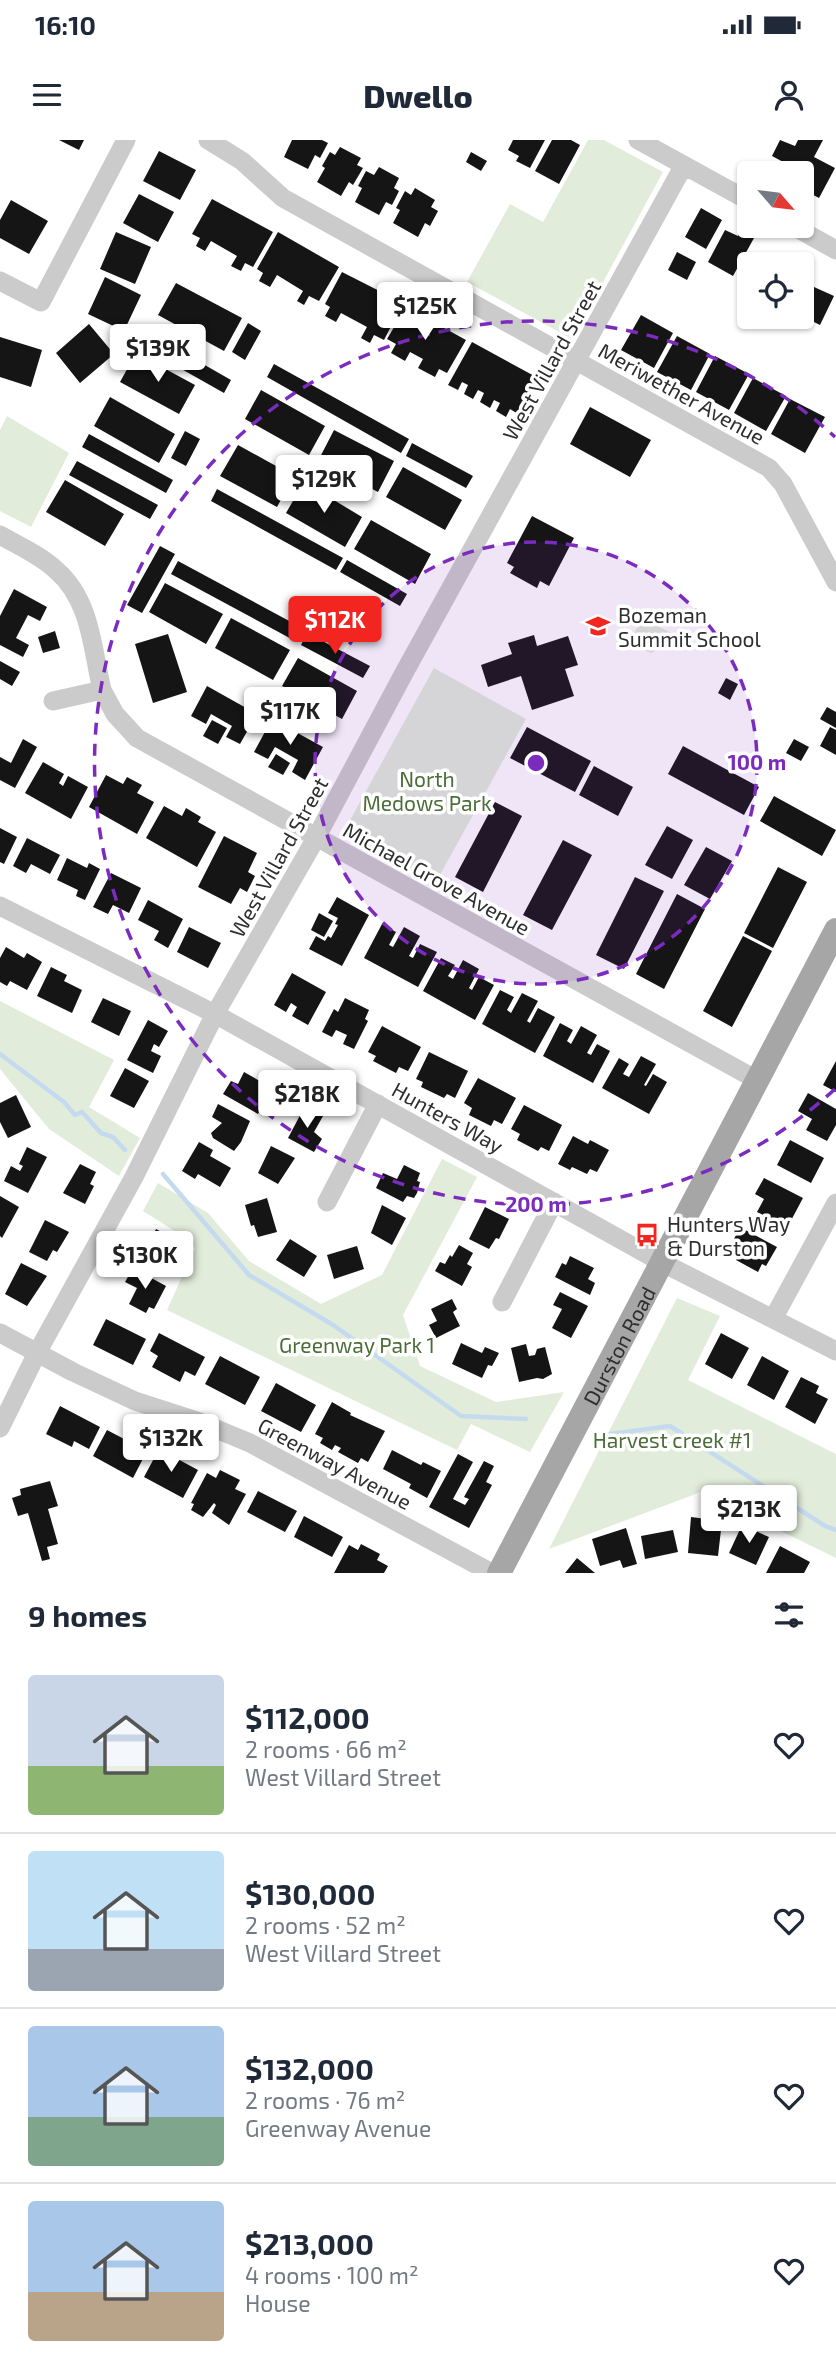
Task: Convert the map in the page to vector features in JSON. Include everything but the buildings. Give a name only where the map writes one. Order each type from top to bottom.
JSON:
[{"type":"main road","name":"Durston Road","points":[[499,1573],[836,930]]},
{"type":"street","points":[[0,281],[41,302],[126,140]]},
{"type":"street","name":"Meriwether Avenue","points":[[208,140],[242,161],[283,198],[769,468],[783,484],[836,582]]},
{"type":"street","points":[[638,140],[737,194]]},
{"type":"street","name":"West Villard Street","points":[[0,1428],[37,1353],[134,1177],[215,1014],[316,838],[684,165]]},
{"type":"street","points":[[814,238],[836,250]]},
{"type":"street","name":"Michael Grove Avenue","points":[[0,535],[38,557],[69,582],[88,622],[107,702],[137,738],[757,1080]]},
{"type":"street","points":[[53,701],[102,690]]},
{"type":"street","name":"Hunters Way","points":[[0,906],[215,1014],[661,1262],[836,1351]]},
{"type":"street","points":[[327,1202],[378,1104]]},
{"type":"street","points":[[502,1302],[554,1202]]},
{"type":"street","points":[[773,1320],[836,1203]]},
{"type":"street","name":"Greenway Avenue","points":[[0,1333],[135,1401],[197,1421],[250,1443],[492,1573]]},
{"type":"green space","points":[[588,140],[604,140],[663,172],[572,339],[467,282],[510,204],[543,222]]},
{"type":"green space","points":[[7,416],[69,453],[31,527],[0,511],[0,430]]},
{"type":"green space","points":[[646,620],[677,636],[675,646],[657,648],[652,653],[642,650],[632,642],[636,629]]},
{"type":"green space","name":"North Medows Park","points":[[434,668],[526,719],[436,882],[344,831]]},
{"type":"green space","points":[[0,1001],[114,1060],[89,1107],[140,1138],[119,1176],[49,1129],[0,1069]]},
{"type":"green space","name":"Greenway Park 1","points":[[442,1159],[477,1177],[403,1315],[420,1366],[496,1402],[564,1392],[530,1452],[471,1424],[457,1450],[167,1310],[195,1248],[184,1237],[143,1211],[158,1183],[208,1213],[249,1261],[321,1304],[382,1275]]},
{"type":"green space","name":"Harvest creek #1","points":[[677,1298],[720,1316],[688,1380],[836,1454],[836,1558],[701,1492],[549,1549]]},
{"type":"waterway","points":[[0,1054],[64,1102],[75,1115],[82,1112],[101,1133],[113,1137],[125,1150]]},
{"type":"waterway","points":[[163,1174],[249,1275],[333,1325],[461,1416],[526,1419]]},
{"type":"waterway","points":[[603,1435],[670,1426],[825,1526],[836,1530]]},
{"type":"place","name":"Bozeman Summit School","points":[[598,626]]},
{"type":"place","name":"Hunters Way & Durston","points":[[647,1235]]}]
